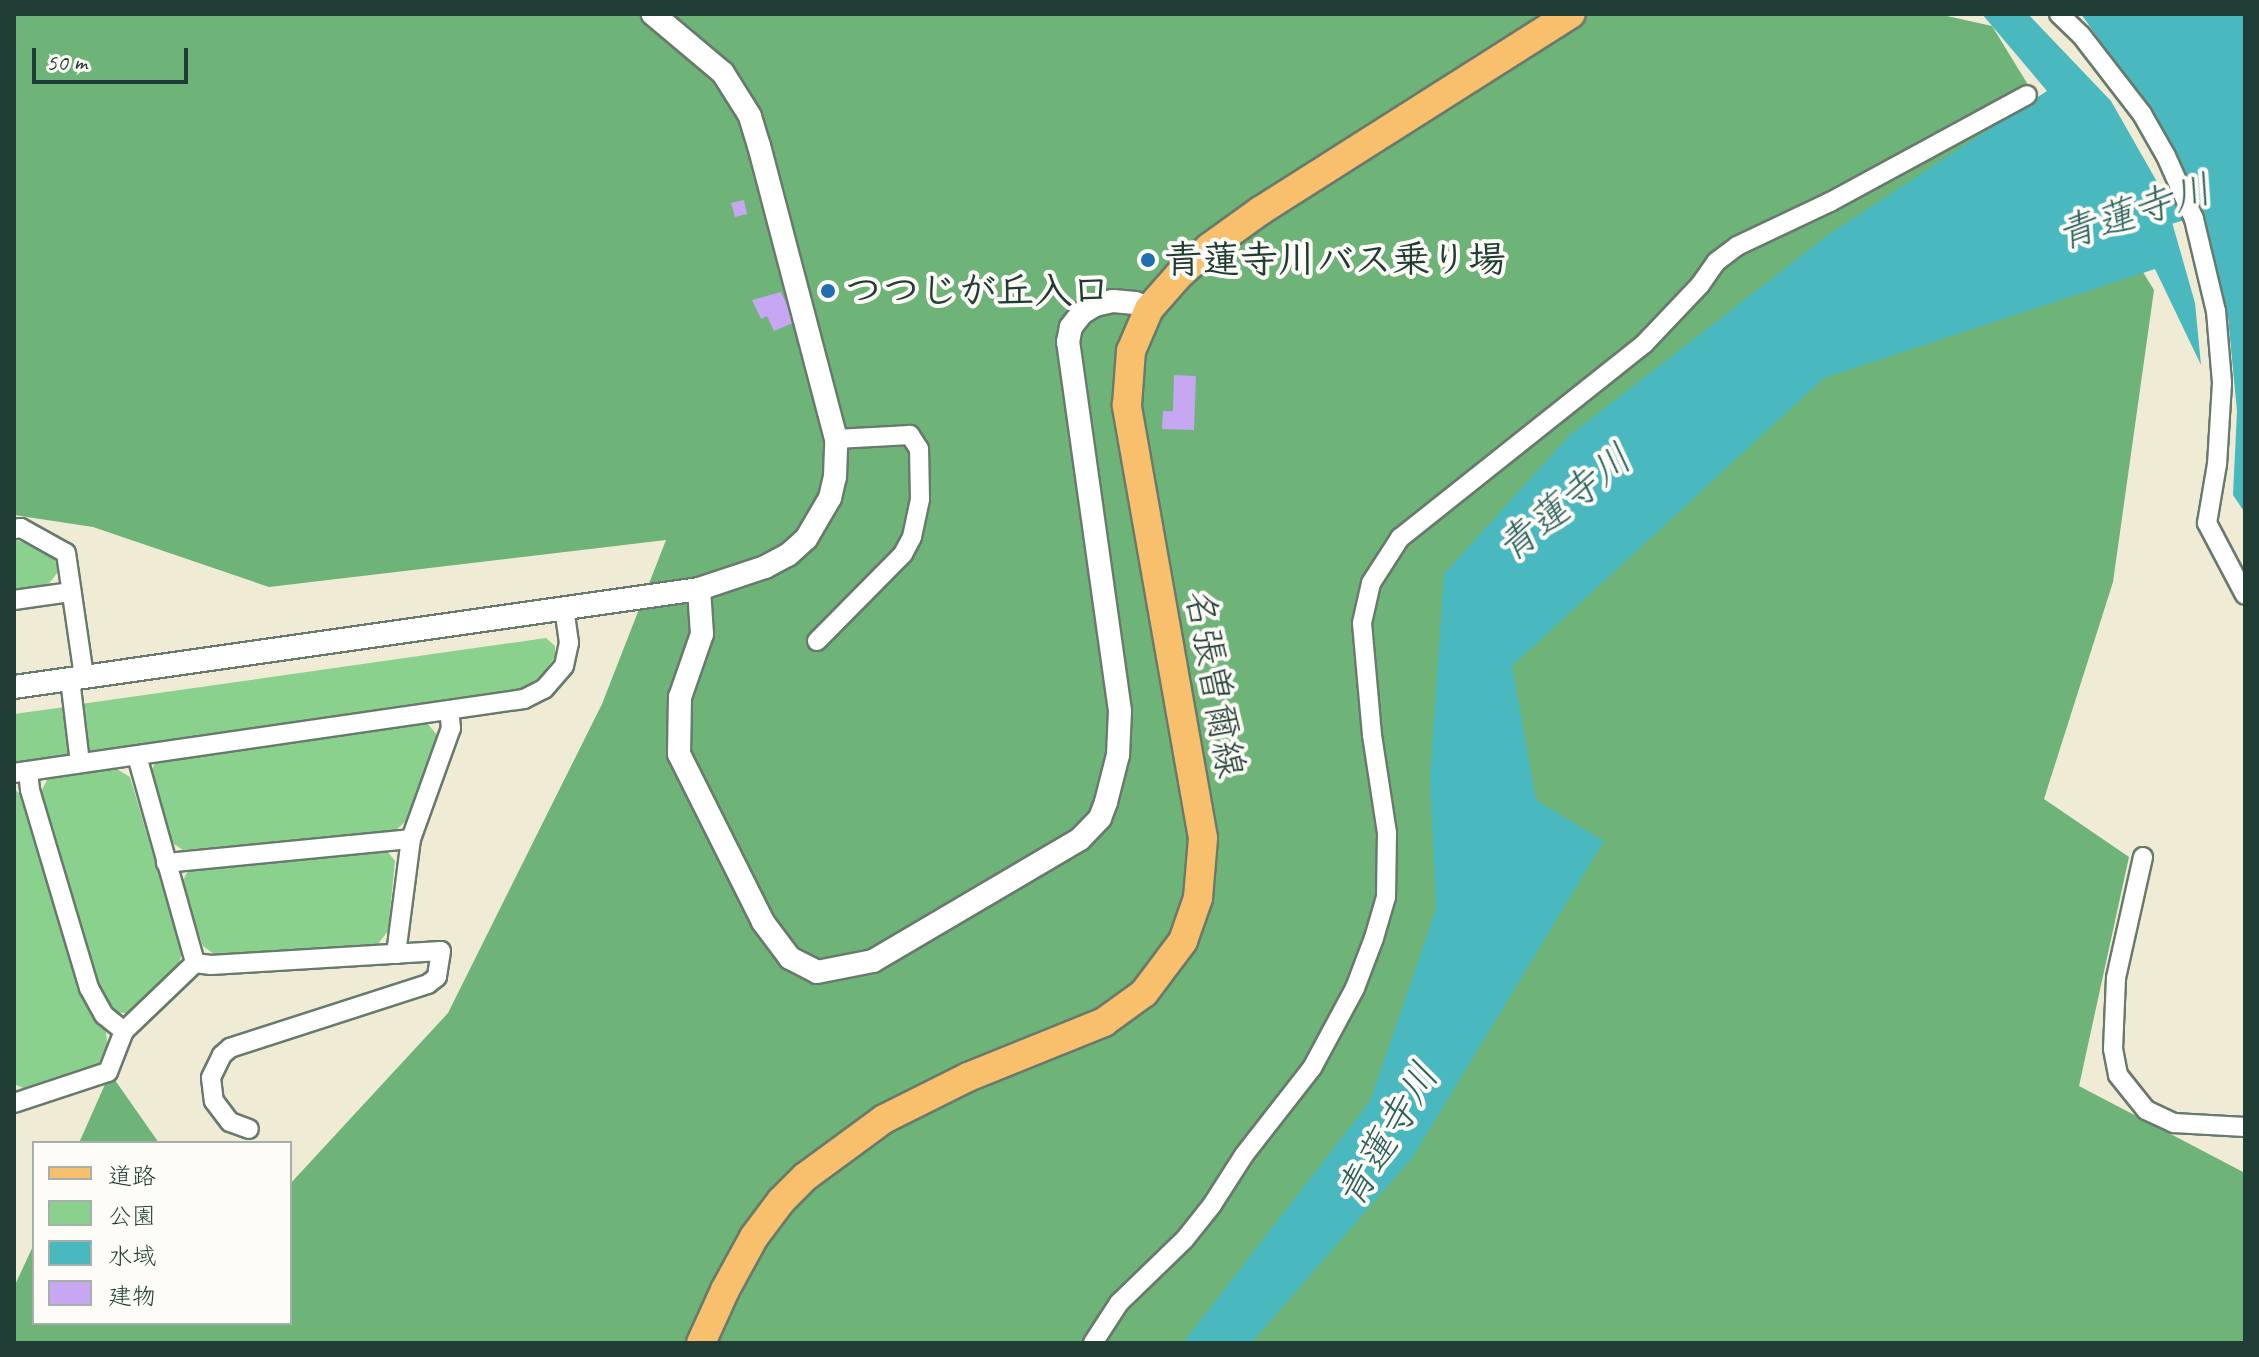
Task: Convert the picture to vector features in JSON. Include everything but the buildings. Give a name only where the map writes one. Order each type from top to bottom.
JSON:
[{"type":"main road","name":"名張曽爾線","points":[[701,1343],[737,1264],[767,1218],[805,1177],[884,1119],[968,1077],[1104,1022],[1144,993],[1183,941],[1202,881],[1203,838],[1127,405],[1131,351],[1149,309],[1178,276],[1248,220],[1571,14]]},
{"type":"street","points":[[14,687],[699,589],[765,567],[788,555],[806,539],[830,498],[836,468],[836,439],[750,116],[723,73],[653,14]]},
{"type":"street","points":[[2059,14],[2081,35],[2142,114],[2166,156],[2197,231],[2216,311],[2222,383],[2217,464],[2207,523],[2245,595]]},
{"type":"street","points":[[1093,1343],[1119,1303],[1203,1217],[1252,1144],[1312,1068],[1365,963],[1386,897],[1388,878],[1387,833],[1372,735],[1362,623],[1371,583],[1400,538],[1644,344],[1700,285],[1716,262],[1737,246],[1830,202],[2027,95]]},
{"type":"street","points":[[699,589],[702,634],[680,697],[679,754],[763,922],[790,958],[817,972],[873,961],[1067,848],[1092,829],[1100,818],[1118,755],[1120,711],[1068,342],[1076,320],[1095,305],[1113,301],[1135,303],[1149,309]]},
{"type":"street","points":[[817,641],[903,554],[912,537],[920,499],[919,449],[910,435],[836,439]]},
{"type":"street","points":[[14,529],[21,528],[66,553],[77,678],[79,754]]},
{"type":"street","points":[[14,600],[71,592]]},
{"type":"street","points":[[124,1031],[104,1015],[89,988],[30,790],[21,772],[524,699],[544,689],[559,674],[567,655],[564,608]]},
{"type":"street","points":[[396,954],[411,839],[451,728],[449,710]]},
{"type":"street","points":[[137,756],[195,963]]},
{"type":"street","points":[[166,863],[411,839]]},
{"type":"street","points":[[2143,857],[2116,978],[2113,1049],[2118,1075],[2146,1110],[2174,1123],[2245,1127]]},
{"type":"street","points":[[195,963],[211,965],[441,951],[437,977],[428,984],[230,1048],[222,1055],[211,1078],[214,1101],[230,1122],[249,1129]]},
{"type":"street","points":[[14,1103],[108,1072],[124,1031],[195,963]]},
{"type":"green space","points":[[14,14],[1938,14],[1992,26],[2154,290],[2113,582],[2044,799],[2129,857],[2079,1086],[2245,1173],[2245,1343],[14,1343],[14,1287],[32,1248],[32,1325],[292,1325],[292,1182],[448,1013],[602,704],[666,540],[269,587],[93,527],[14,515]]},
{"type":"green space","points":[[14,539],[47,552],[56,562],[58,572],[47,586],[14,590]]},
{"type":"green space","points":[[546,638],[555,646],[555,657],[542,675],[524,689],[87,753],[81,704]]},
{"type":"green space","points":[[65,707],[72,756],[14,765],[14,714]]},
{"type":"green space","points":[[427,723],[437,735],[407,820],[395,831],[183,850],[171,842],[149,774],[157,760]]},
{"type":"green space","points":[[115,768],[130,777],[182,952],[179,964],[131,1014],[116,1012],[98,988],[40,794],[48,778]]},
{"type":"green space","points":[[14,789],[19,793],[79,991],[106,1030],[107,1044],[98,1065],[25,1089],[14,1084]]},
{"type":"green space","points":[[387,851],[395,861],[388,931],[378,944],[214,954],[203,946],[182,883],[189,868]]},
{"type":"green space","points":[[110,1073],[158,1141],[80,1141]]},
{"type":"water","points":[[1982,14],[2028,14],[2111,101],[2164,194],[2195,303],[2201,365],[2155,269],[1824,378],[1512,666],[1536,800],[1604,841],[1413,1157],[1251,1343],[1183,1343],[1370,1101],[1436,909],[1430,779],[1444,574],[1570,435],[1828,235],[2047,91]]},
{"type":"water","points":[[2081,14],[2245,14],[2245,513],[2233,495],[2237,411],[2228,317],[2205,224],[2147,108]]},
{"type":"waterway","name":"青蓮寺川","points":[[2120,219],[2196,197],[2245,173]]},
{"type":"place","name":"青蓮寺川バス乗り場","points":[[1148,260]]},
{"type":"place","name":"つつじが丘入口","points":[[828,291]]}]
